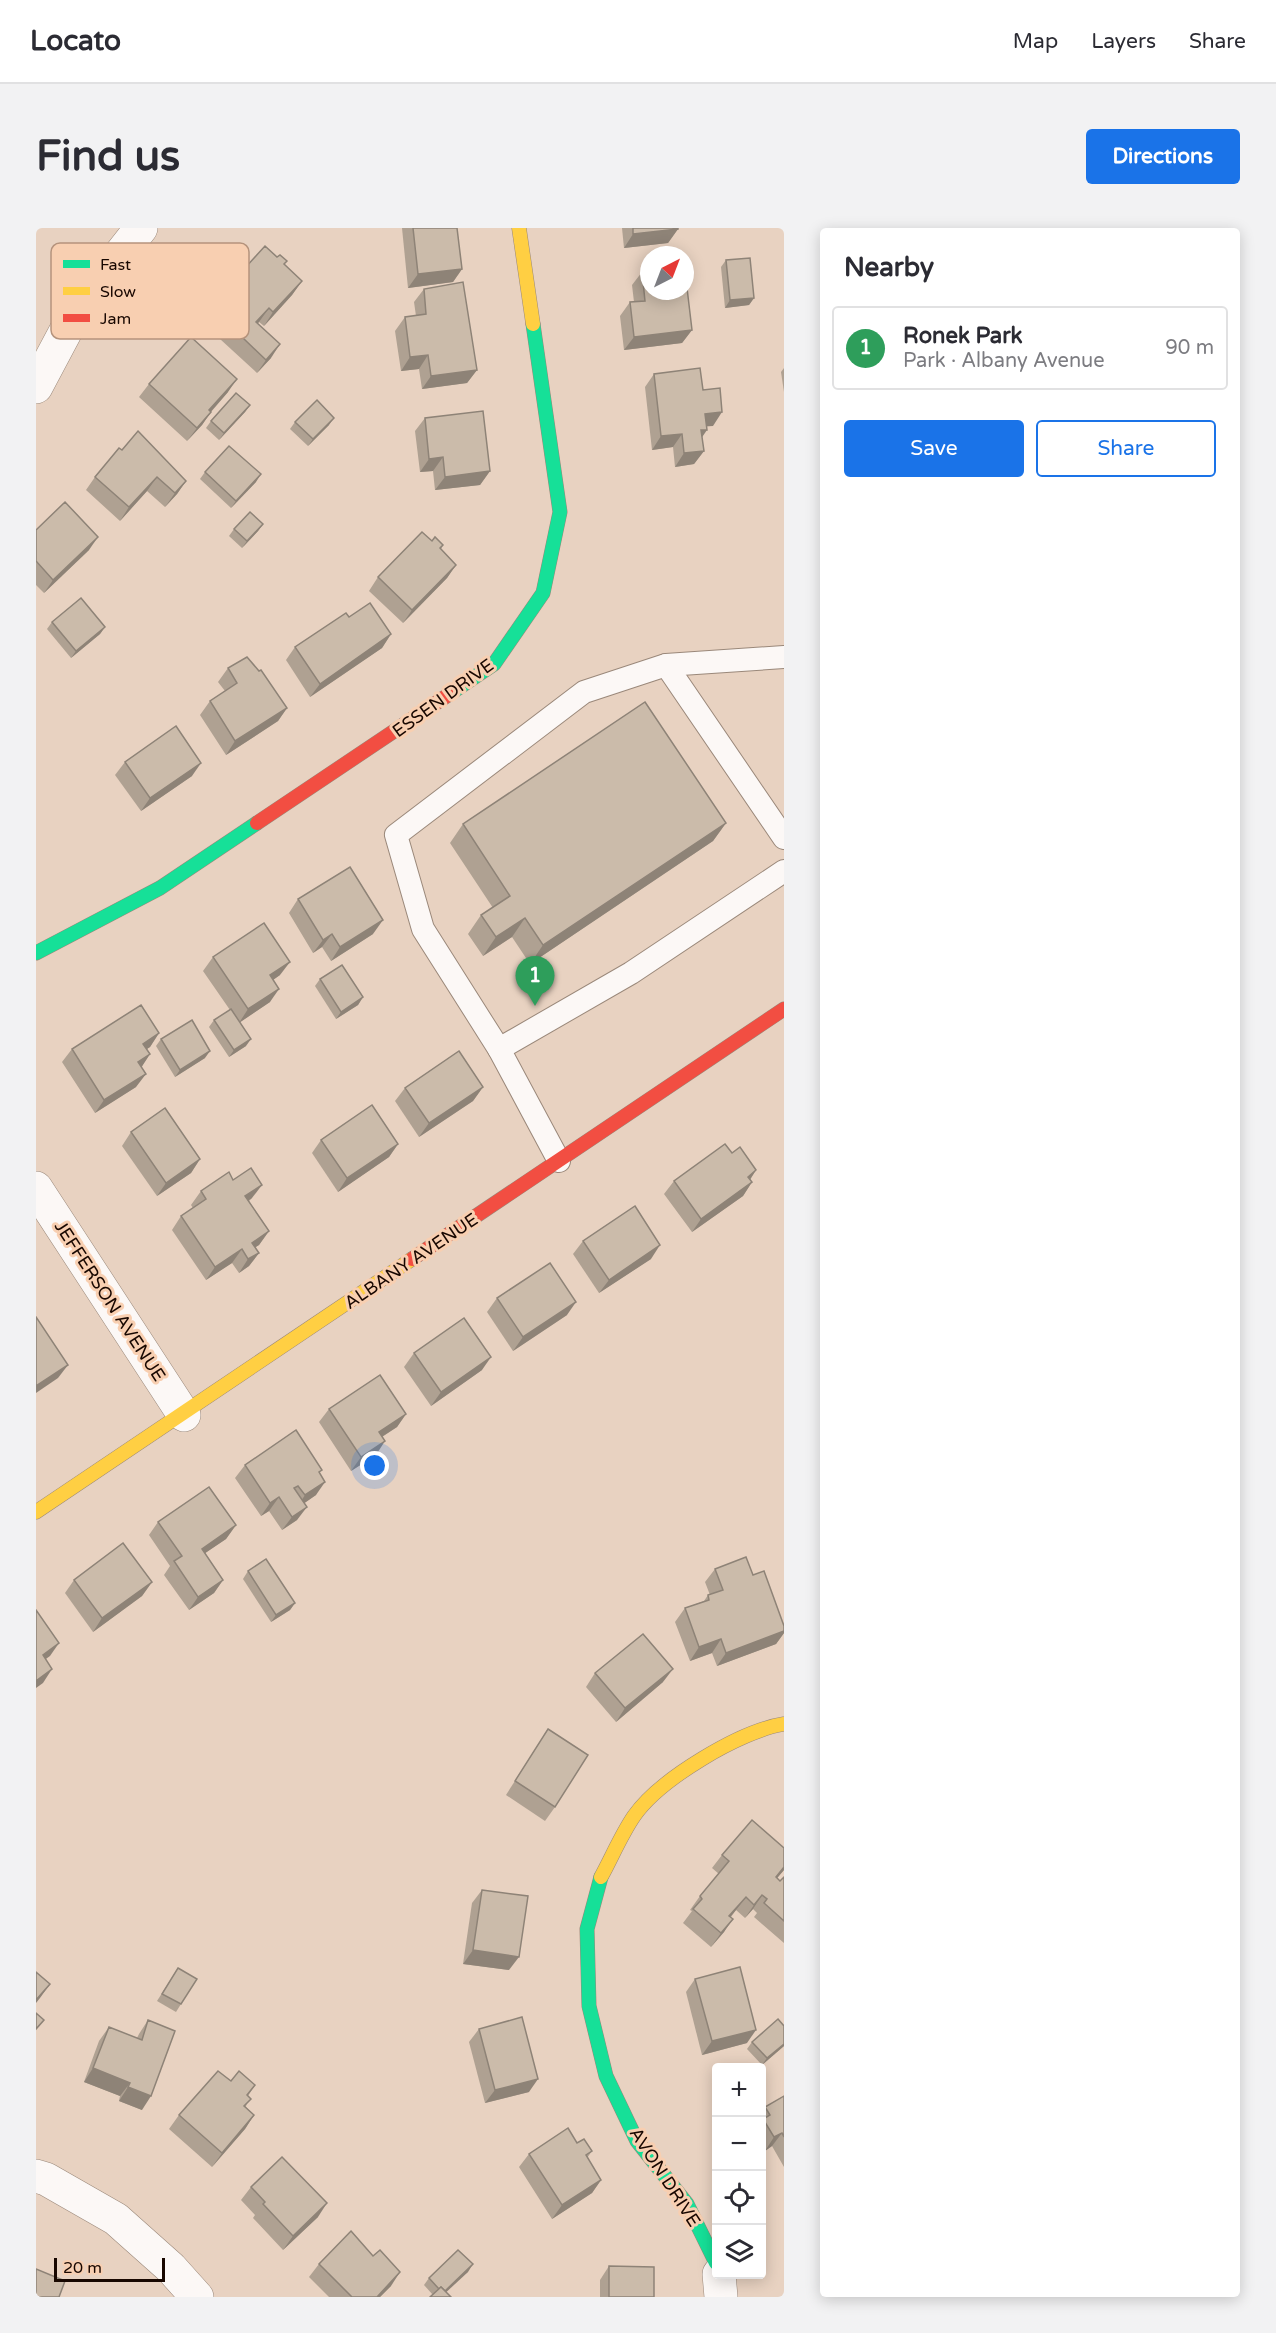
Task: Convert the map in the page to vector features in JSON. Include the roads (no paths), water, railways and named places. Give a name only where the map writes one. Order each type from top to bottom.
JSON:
[{"type":"street","points":[[129,243],[141,228]]},
{"type":"street","name":"ESSEN DRIVE","points":[[36,953],[160,888],[494,664],[543,593],[560,512],[519,228]]},
{"type":"street","points":[[36,387],[62,339]]},
{"type":"street","name":"ALBANY AVENUE","points":[[36,1512],[184,1415],[559,1161],[780,1018]]},
{"type":"street","name":"JEFFERSON AVENUE","points":[[36,1188],[184,1415]]},
{"type":"street","name":"AVON DRIVE","points":[[712,2253],[687,2204],[638,2140],[606,2076],[589,2006],[587,1929],[601,1877],[635,1815],[682,1770],[766,1727],[784,1724]]},
{"type":"street","points":[[36,2176],[46,2178],[116,2219],[171,2268],[197,2297]]},
{"type":"street","points":[[719,2279],[721,2297]]},
{"type":"lane","points":[[559,1161],[499,1049],[423,929],[396,835],[584,692],[666,665],[784,657]]},
{"type":"lane","points":[[666,665],[784,838]]},
{"type":"lane","points":[[499,1049],[631,973],[784,872]]},
{"type":"place","name":"Ronek Park","points":[[535,1006]]}]
